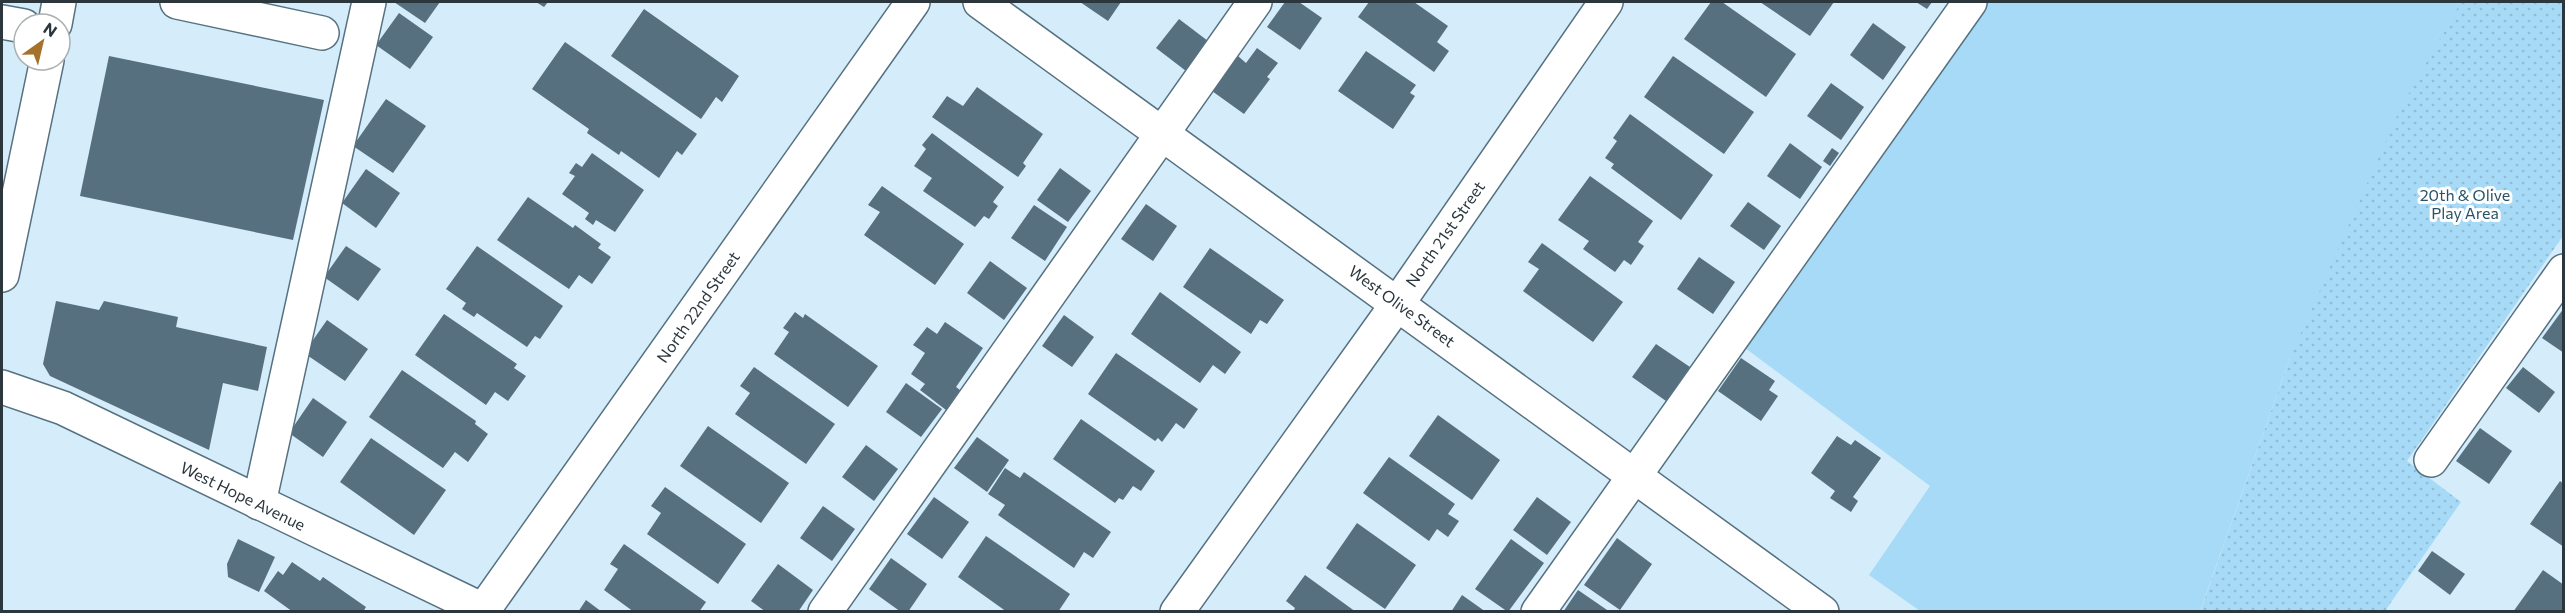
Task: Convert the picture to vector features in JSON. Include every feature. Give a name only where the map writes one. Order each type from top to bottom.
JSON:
[{"type":"street","points":[[177,2],[322,33]]},
{"type":"street","points":[[259,503],[369,2]]},
{"type":"street","name":"North 22nd Street","points":[[483,611],[913,2]]},
{"type":"street","name":"West Olive Street","points":[[981,2],[1162,131],[1822,612]]},
{"type":"street","points":[[825,612],[1255,2]]},
{"type":"street","name":"North 21st Street","points":[[1177,612],[1398,303],[1606,2]]},
{"type":"street","points":[[1538,612],[1970,2]]},
{"type":"street","points":[[2,275],[44,72]]},
{"type":"street","points":[[2431,460],[2564,271]]},
{"type":"street","name":"West Hope Avenue","points":[[2,387],[63,408],[483,611]]},
{"type":"green space","points":[[1984,2],[2563,2],[2290,358],[2200,611],[1920,611],[1869,575],[1930,486],[1741,345]]},
{"type":"green space","name":"20th & Olive Play Area","points":[[2461,2],[2563,2],[2563,236],[2407,461],[2461,502],[2385,611],[2200,612],[2290,358],[2400,109]]},
{"type":"building","points":[[394,2],[440,2],[425,23]]},
{"type":"building","points":[[536,2],[548,2],[544,7]]},
{"type":"building","points":[[1080,2],[1121,2],[1108,21]]},
{"type":"building","points":[[1285,2],[1299,2],[1322,18],[1300,50],[1267,27]]},
{"type":"building","points":[[1369,2],[1414,2],[1448,26],[1437,42],[1449,51],[1434,72],[1358,17]]},
{"type":"building","points":[[1711,2],[1722,2],[1796,54],[1766,97],[1684,39]]},
{"type":"building","points":[[1760,2],[1834,2],[1810,36]]},
{"type":"building","points":[[1916,2],[1932,2],[1927,9]]},
{"type":"building","points":[[644,9],[739,76],[722,102],[716,97],[701,119],[611,56]]},
{"type":"building","points":[[399,13],[433,37],[410,69],[376,45]]},
{"type":"building","points":[[1179,19],[1208,41],[1186,71],[1156,48]]},
{"type":"building","points":[[1873,23],[1906,47],[1883,80],[1850,55]]},
{"type":"building","points":[[565,42],[697,134],[682,155],[677,151],[659,178],[621,151],[619,155],[587,133],[589,129],[532,89]]},
{"type":"building","points":[[1257,48],[1278,63],[1267,77],[1270,79],[1244,114],[1212,91],[1238,56],[1246,63]]},
{"type":"building","points":[[1366,51],[1416,85],[1410,93],[1415,96],[1393,129],[1338,91]]},
{"type":"building","points":[[109,56],[324,100],[293,240],[80,196]]},
{"type":"building","points":[[1673,56],[1754,112],[1724,154],[1644,97]]},
{"type":"building","points":[[1831,83],[1864,107],[1841,140],[1807,116]]},
{"type":"building","points":[[977,87],[1043,134],[1023,163],[1026,166],[1018,177],[932,117],[947,96],[963,106]]},
{"type":"building","points":[[386,99],[426,126],[393,173],[353,146]]},
{"type":"building","points":[[1630,114],[1713,175],[1681,220],[1611,168],[1614,164],[1605,158],[1617,141],[1613,138]]},
{"type":"building","points":[[932,133],[1004,187],[993,202],[998,206],[989,219],[984,216],[975,227],[923,191],[932,178],[914,166],[926,149],[922,145]]},
{"type":"building","points":[[1790,143],[1822,167],[1800,199],[1767,176]]},
{"type":"building","points":[[1832,148],[1839,153],[1830,166],[1823,161]]},
{"type":"building","points":[[592,153],[644,190],[615,232],[596,220],[593,225],[585,219],[589,213],[562,194],[575,176],[569,173],[576,163],[582,167]]},
{"type":"building","points":[[1060,168],[1091,191],[1068,222],[1037,200]]},
{"type":"building","points":[[366,169],[400,193],[376,228],[342,203]]},
{"type":"building","points":[[1590,176],[1653,221],[1638,242],[1644,246],[1631,265],[1624,260],[1615,272],[1583,249],[1589,241],[1558,220]]},
{"type":"building","points":[[882,186],[964,244],[935,285],[864,235],[880,212],[868,205]]},
{"type":"building","points":[[528,197],[573,228],[575,225],[601,244],[598,248],[611,257],[592,284],[579,275],[569,289],[497,240]]},
{"type":"building","points":[[1748,202],[1781,226],[1764,250],[1730,226]]},
{"type":"building","points":[[1146,204],[1177,226],[1153,261],[1121,239]]},
{"type":"building","points":[[1034,205],[1067,227],[1045,261],[1011,238]]},
{"type":"building","points":[[1542,243],[1623,302],[1593,342],[1523,291],[1539,269],[1528,262]]},
{"type":"building","points":[[346,246],[381,269],[358,301],[324,277]]},
{"type":"building","points":[[477,246],[563,306],[540,339],[535,336],[527,347],[477,313],[474,317],[462,309],[466,303],[446,289]]},
{"type":"building","points":[[1210,248],[1284,300],[1267,324],[1260,320],[1251,334],[1183,287]]},
{"type":"building","points":[[1699,257],[1735,282],[1713,314],[1677,289]]},
{"type":"building","points":[[990,261],[1027,288],[1004,320],[967,293]]},
{"type":"building","points":[[1160,292],[1241,352],[1225,374],[1213,365],[1200,383],[1131,334]]},
{"type":"building","points":[[56,301],[99,310],[104,301],[178,317],[176,327],[267,347],[258,391],[223,383],[209,450],[50,376],[43,364]]},
{"type":"building","points":[[2564,308],[2564,353],[2542,338]]},
{"type":"building","points":[[795,312],[803,318],[805,314],[878,366],[848,407],[774,354],[789,332],[783,328]]},
{"type":"building","points":[[444,314],[517,364],[514,368],[526,376],[508,401],[495,392],[486,405],[415,355]]},
{"type":"building","points":[[1064,315],[1094,337],[1072,367],[1042,346]]},
{"type":"building","points":[[327,320],[368,349],[345,381],[304,353]]},
{"type":"building","points":[[945,322],[983,348],[956,387],[960,390],[946,410],[920,390],[925,384],[911,374],[925,353],[913,345],[927,327],[937,334]]},
{"type":"building","points":[[1656,344],[1690,367],[1666,401],[1632,377]]},
{"type":"building","points":[[1116,353],[1198,409],[1184,429],[1176,423],[1162,442],[1158,438],[1155,441],[1088,394]]},
{"type":"building","points":[[1741,358],[1775,381],[1769,390],[1778,396],[1761,421],[1718,391]]},
{"type":"building","points":[[754,367],[835,424],[806,464],[735,414],[750,393],[740,386]]},
{"type":"building","points":[[2523,367],[2555,392],[2539,413],[2506,388]]},
{"type":"building","points":[[402,370],[476,421],[475,424],[488,434],[468,462],[455,452],[443,468],[369,417]]},
{"type":"building","points":[[906,383],[942,409],[921,437],[886,412]]},
{"type":"building","points":[[313,398],[347,422],[323,457],[289,433]]},
{"type":"building","points":[[1438,415],[1500,460],[1472,500],[1409,456]]},
{"type":"building","points":[[1081,419],[1155,471],[1141,491],[1133,486],[1123,500],[1119,498],[1115,503],[1053,459]]},
{"type":"building","points":[[708,426],[789,483],[761,523],[680,466]]},
{"type":"building","points":[[2480,428],[2512,451],[2489,484],[2456,461]]},
{"type":"building","points":[[1837,436],[1851,445],[1855,440],[1881,458],[1853,497],[1858,501],[1851,512],[1830,498],[1835,491],[1811,473]]},
{"type":"building","points":[[977,437],[1009,460],[987,492],[954,468]]},
{"type":"building","points":[[371,438],[446,490],[414,535],[340,482]]},
{"type":"building","points":[[866,445],[898,469],[874,501],[842,477]]},
{"type":"building","points":[[1389,457],[1455,504],[1448,514],[1459,521],[1448,537],[1437,529],[1429,541],[1363,493]]},
{"type":"building","points":[[1005,468],[1020,478],[1024,472],[1111,532],[1093,558],[1084,552],[1074,568],[998,515],[1005,505],[988,494]]},
{"type":"building","points":[[2560,481],[2564,484],[2564,547],[2530,524]]},
{"type":"building","points":[[665,487],[746,544],[718,584],[647,534],[661,513],[651,506]]},
{"type":"building","points":[[934,497],[969,522],[942,559],[907,534]]},
{"type":"building","points":[[1537,497],[1571,522],[1547,555],[1513,530]]},
{"type":"building","points":[[823,506],[855,529],[832,561],[800,538]]},
{"type":"building","points":[[1357,523],[1416,565],[1385,609],[1326,568]]},
{"type":"building","points":[[986,536],[1070,594],[1058,612],[1007,612],[958,577]]},
{"type":"building","points":[[1617,538],[1652,564],[1620,610],[1584,585]]},
{"type":"building","points":[[238,539],[275,557],[259,592],[228,577],[227,564]]},
{"type":"building","points":[[1511,539],[1544,563],[1508,612],[1475,589]]},
{"type":"building","points":[[624,544],[706,602],[699,612],[634,612],[604,590],[618,569],[610,564]]},
{"type":"building","points":[[2432,551],[2465,574],[2450,595],[2418,571]]},
{"type":"building","points":[[891,558],[927,584],[908,612],[901,612],[869,589]]},
{"type":"building","points":[[292,562],[320,581],[323,577],[366,607],[363,612],[293,612],[264,591],[278,571],[283,575]]},
{"type":"building","points":[[778,564],[813,590],[798,612],[766,612],[751,601]]},
{"type":"building","points":[[2543,570],[2564,585],[2564,612],[2513,612]]},
{"type":"building","points":[[1305,575],[1356,612],[1293,612],[1295,608],[1286,601]]},
{"type":"building","points":[[1578,590],[1610,612],[1563,612]]},
{"type":"building","points":[[1462,595],[1486,612],[1451,612]]},
{"type":"building","points":[[586,600],[602,612],[578,612]]}]
